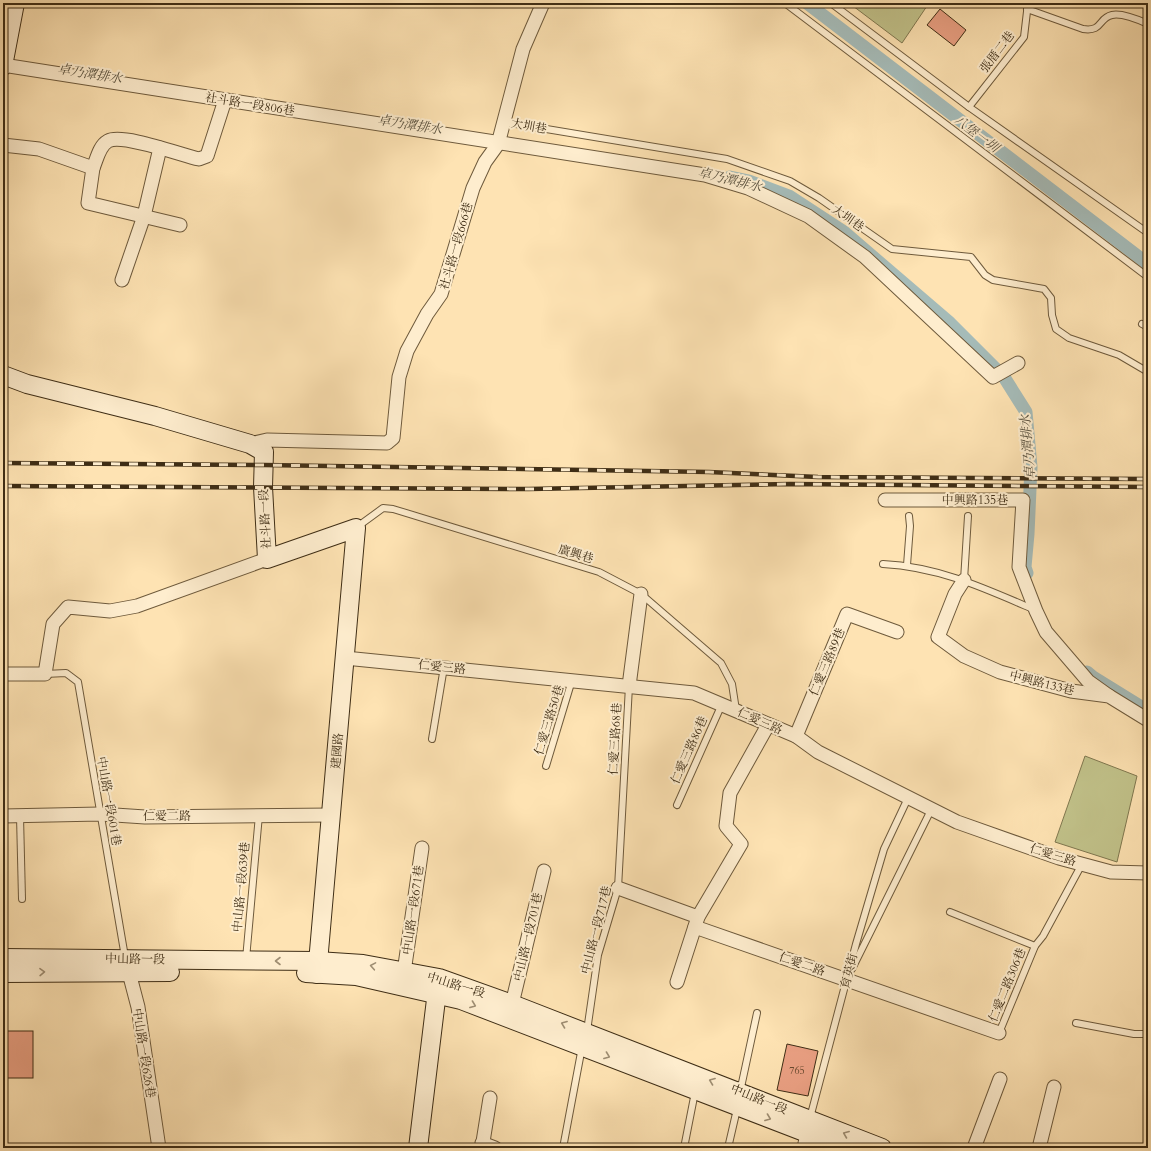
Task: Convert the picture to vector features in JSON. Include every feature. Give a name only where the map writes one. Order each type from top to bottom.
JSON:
[{"type":"main road","points":[[3,65],[15,3]]},
{"type":"main road","name":"社斗路一段","points":[[3,376],[27,384],[154,416],[250,444],[264,452],[263,487],[267,559]]},
{"type":"main road","points":[[267,559],[356,528]]},
{"type":"main road","name":"建國路","points":[[317,967],[356,528]]},
{"type":"main road","name":"中山路一段","points":[[3,958],[127,965],[317,967],[363,964],[404,972],[437,986],[460,1000],[584,1039],[739,1099],[807,1134],[846,1148]]},
{"type":"main road","name":"中山路一段","points":[[3,973],[127,965],[246,960],[317,967],[356,976],[437,986],[512,1004],[584,1039],[696,1090],[739,1099]]},
{"type":"main road","points":[[418,1148],[437,986]]},
{"type":"main road","name":"中山路一段","points":[[807,1134],[882,1148]]},
{"type":"street","name":"大圳巷","points":[[502,125],[523,49],[543,3]]},
{"type":"street","name":"社斗路一段806巷","points":[[3,65],[498,144]]},
{"type":"street","points":[[180,225],[88,203],[94,168],[100,149],[108,141],[134,141],[199,159],[207,156],[211,148],[225,100]]},
{"type":"street","points":[[498,144],[502,125]]},
{"type":"street","points":[[3,144],[40,149],[94,168]]},
{"type":"street","name":"大圳巷","points":[[498,144],[705,175],[748,188],[783,203],[808,216],[865,257],[993,376],[1018,363]]},
{"type":"street","name":"社斗路一段666巷","points":[[250,444],[267,440],[387,443],[393,438],[399,377],[407,351],[427,314],[441,294],[473,188],[485,162],[498,144]]},
{"type":"street","points":[[122,280],[144,216],[160,148]]},
{"type":"street","name":"中興路135巷","points":[[886,500],[1024,500],[1019,567],[1036,611],[1046,632],[1088,680],[1109,696]]},
{"type":"street","name":"社斗路一段","points":[[45,674],[53,624],[68,607],[110,611],[137,606],[267,559]]},
{"type":"street","name":"中興路133巷","points":[[964,580],[955,594],[938,637],[964,656],[1000,672],[1070,691],[1109,696],[1148,720]]},
{"type":"street","points":[[629,686],[641,594]]},
{"type":"street","name":"仁愛三路89巷","points":[[796,736],[847,614],[897,632]]},
{"type":"street","name":"仁愛三路","points":[[345,658],[694,693],[796,736],[818,752],[957,822],[1059,858],[1111,872],[1148,873]]},
{"type":"street","points":[[3,674],[45,674]]},
{"type":"street","points":[[677,982],[697,922],[741,844],[726,826],[730,793],[768,725]]},
{"type":"street","name":"仁愛二路","points":[[3,816],[100,814],[145,817],[331,815]]},
{"type":"street","name":"中山路一段671巷","points":[[404,972],[422,848]]},
{"type":"street","name":"中山路一段701巷","points":[[512,1004],[544,871]]},
{"type":"street","name":"仁愛二路","points":[[618,888],[697,922],[847,979],[1000,1033]]},
{"type":"street","name":"中山路一段626巷","points":[[127,965],[138,1007],[159,1148]]},
{"type":"street","points":[[974,1148],[1000,1079]]},
{"type":"street","points":[[1039,1148],[1054,1087]]},
{"type":"street","points":[[490,1098],[482,1146],[495,1148]]},
{"type":"lane","points":[[785,3],[1148,277]]},
{"type":"lane","points":[[831,3],[969,107],[1148,233]]},
{"type":"lane","points":[[1028,6],[1083,29],[1090,30],[1098,27],[1104,20],[1112,15],[1133,18],[1148,24]]},
{"type":"lane","name":"張厝二巷","points":[[969,107],[1024,37],[1028,6]]},
{"type":"lane","name":"大圳巷","points":[[502,125],[727,159],[790,181],[819,198],[892,249],[971,257],[985,275],[993,280],[1044,289],[1051,298],[1052,315],[1056,328],[1069,338],[1119,355],[1148,372]]},
{"type":"lane","name":"廣興巷","points":[[356,528],[383,508],[393,509],[599,572],[641,594],[721,663],[732,684],[736,710]]},
{"type":"lane","points":[[907,565],[910,526],[909,516]]},
{"type":"lane","points":[[964,580],[968,516]]},
{"type":"lane","points":[[883,564],[907,565],[964,580],[1036,611]]},
{"type":"lane","points":[[432,739],[444,667]]},
{"type":"lane","name":"中山路一段601巷","points":[[45,674],[66,673],[78,682],[127,965]]},
{"type":"lane","name":"仁愛三路50巷","points":[[546,766],[572,680]]},
{"type":"lane","name":"仁愛三路68巷","points":[[624,793],[629,686]]},
{"type":"lane","name":"仁愛三路86巷","points":[[677,805],[722,704]]},
{"type":"lane","name":"中山路一段717巷","points":[[563,1148],[584,1039],[598,955],[618,888],[624,793]]},
{"type":"lane","name":"育英街","points":[[807,1134],[847,979],[884,849],[908,798]]},
{"type":"lane","points":[[847,979],[931,810]]},
{"type":"lane","points":[[20,816],[22,899]]},
{"type":"lane","name":"中山路一段639巷","points":[[246,960],[259,816]]},
{"type":"lane","name":"仁愛二路306巷","points":[[1000,1033],[1035,946],[1044,936],[1082,864]]},
{"type":"lane","points":[[950,912],[1035,946]]},
{"type":"lane","points":[[728,1148],[757,1013]]},
{"type":"lane","points":[[1076,1023],[1134,1034],[1148,1034]]},
{"type":"lane","points":[[684,1148],[696,1090]]},
{"type":"green space","points":[[849,3],[929,3],[902,43]]},
{"type":"green space","points":[[1085,756],[1137,776],[1117,862],[1055,842]]},
{"type":"building","points":[[940,9],[966,30],[954,46],[927,25]]},
{"type":"building","points":[[3,1031],[33,1031],[33,1078],[3,1078]]},
{"type":"building","points":[[787,1044],[818,1051],[808,1096],[777,1090]]},
{"type":"waterway","name":"八堡一圳","points":[[807,3],[1148,264]]},
{"type":"waterway","name":"卓乃潭排水","points":[[730,177],[749,181],[789,196],[844,232],[950,323],[1004,377],[1026,412],[1031,467],[1025,567],[1027,573]]},
{"type":"waterway","name":"卓乃潭排水","points":[[1087,672],[1148,711]]},
{"type":"railway","points":[[3,463],[264,465],[709,472],[818,477],[1148,479]]},
{"type":"railway","points":[[3,486],[529,489],[790,484],[1148,487]]}]
